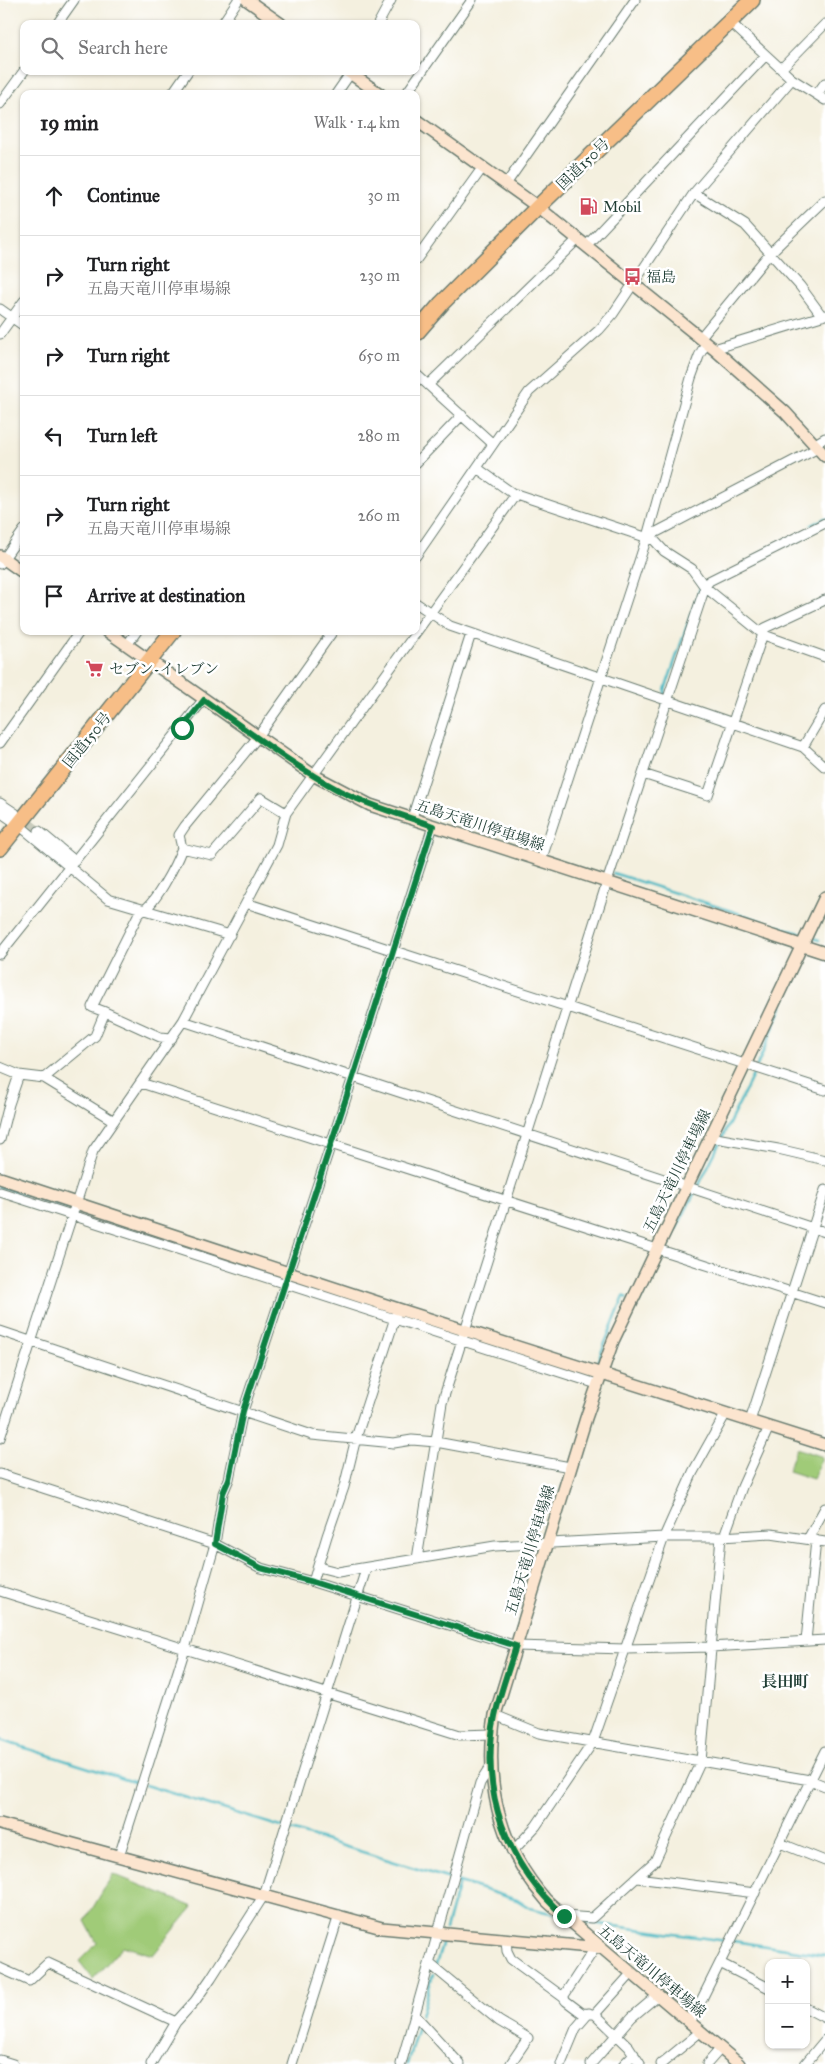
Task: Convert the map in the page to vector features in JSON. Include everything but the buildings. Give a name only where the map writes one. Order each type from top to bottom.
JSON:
[{"type":"highway","name":"国道150号","points":[[420,328],[538,207],[752,0]]},
{"type":"highway","name":"国道150号","points":[[0,848],[17,819],[170,635]]},
{"type":"street","points":[[60,20],[74,0]]},
{"type":"street","points":[[225,20],[238,0]]},
{"type":"street","points":[[247,0],[275,20]]},
{"type":"street","points":[[380,20],[391,0]]},
{"type":"street","points":[[420,74],[472,0]]},
{"type":"street","points":[[506,184],[635,0]]},
{"type":"street","points":[[730,22],[792,79],[825,100]]},
{"type":"street","points":[[781,69],[825,24]]},
{"type":"street","points":[[428,385],[582,242],[766,55]]},
{"type":"street","points":[[0,104],[21,75]]},
{"type":"street","points":[[175,90],[185,75]]},
{"type":"street","points":[[339,90],[348,75]]},
{"type":"street","points":[[354,75],[375,90]]},
{"type":"street","points":[[409,90],[419,75]]},
{"type":"street","points":[[420,550],[529,392],[599,330],[613,314],[694,193],[792,79]]},
{"type":"street","points":[[817,94],[825,83]]},
{"type":"street","points":[[420,123],[538,207],[707,343],[758,386],[821,447],[647,537]]},
{"type":"street","points":[[420,254],[483,167]]},
{"type":"street","points":[[694,193],[745,225],[800,286],[824,316],[707,343]]},
{"type":"street","points":[[541,861],[647,537],[691,378],[699,356],[770,253],[825,200]]},
{"type":"street","points":[[0,334],[20,306]]},
{"type":"street","points":[[0,309],[20,323]]},
{"type":"street","points":[[420,378],[493,444]]},
{"type":"street","points":[[420,458],[462,415]]},
{"type":"street","points":[[477,468],[515,495],[654,540],[664,551],[692,569],[705,586],[764,635],[825,657]]},
{"type":"street","points":[[420,626],[515,495]]},
{"type":"street","points":[[417,1559],[442,1403],[569,1008],[607,882],[705,586],[709,581],[825,523]]},
{"type":"street","points":[[20,535],[1,559],[20,571]]},
{"type":"street","points":[[644,774],[708,795],[734,724],[765,628],[825,600]]},
{"type":"street","points":[[420,606],[450,626],[471,634],[803,747],[825,766]]},
{"type":"street","points":[[412,818],[471,634]]},
{"type":"street","points":[[0,743],[77,635]]},
{"type":"street","name":"五島天竜川停車場線","points":[[113,635],[257,738],[314,776],[370,805],[801,946],[629,1306],[599,1379],[570,1467],[495,1715],[492,1734],[491,1766],[498,1812],[512,1852],[535,1886],[547,1901],[598,1948],[739,2064]]},
{"type":"street","points":[[127,645],[134,635]]},
{"type":"street","points":[[172,1038],[160,1037],[92,1007],[139,913],[144,911],[164,885],[182,848],[179,835],[257,738],[330,635]]},
{"type":"street","points":[[0,1438],[93,1151],[183,1021],[277,845],[286,813],[414,635]]},
{"type":"street","points":[[0,954],[204,700]]},
{"type":"street","points":[[803,747],[825,710]]},
{"type":"street","points":[[182,848],[212,855],[261,798],[286,813]]},
{"type":"street","points":[[0,803],[72,864]]},
{"type":"street","points":[[0,812],[17,819]]},
{"type":"street","points":[[119,1856],[185,1649],[215,1544],[223,1493],[229,1479],[243,1411],[288,1278],[433,826]]},
{"type":"street","points":[[39,831],[108,899],[230,935]]},
{"type":"street","points":[[825,897],[801,946],[825,953]]},
{"type":"street","points":[[246,903],[825,1090]]},
{"type":"street","points":[[44,1078],[95,1036],[105,1012]]},
{"type":"street","points":[[183,1021],[825,1232]]},
{"type":"street","points":[[0,1067],[19,1075],[44,1078],[114,1122]]},
{"type":"street","points":[[0,1140],[8,1104],[19,1075]]},
{"type":"street","points":[[141,1083],[825,1303]]},
{"type":"street","points":[[710,1138],[778,1149],[825,1160]]},
{"type":"street","points":[[0,1178],[74,1210]]},
{"type":"street","points":[[750,1421],[825,1190]]},
{"type":"street","points":[[0,1192],[74,1210],[599,1379],[726,1413],[825,1445]]},
{"type":"street","points":[[313,1582],[344,1487],[356,1438],[396,1314]]},
{"type":"street","points":[[0,1331],[312,1435],[394,1443],[412,1440],[436,1442],[570,1467]]},
{"type":"street","points":[[512,1852],[536,1826],[593,1742],[664,1537],[693,1472],[726,1413]]},
{"type":"street","points":[[567,1918],[592,1918],[654,1861],[701,1761],[723,1537],[742,1487],[769,1427]]},
{"type":"street","points":[[0,1474],[215,1544],[261,1568],[313,1582],[516,1646],[626,1649],[711,1647],[825,1640]]},
{"type":"street","points":[[806,1641],[816,1540],[825,1508]]},
{"type":"street","points":[[318,1567],[338,1572],[494,1546],[547,1545],[664,1537],[723,1537],[771,1534],[816,1540]]},
{"type":"street","points":[[151,2064],[176,2022],[195,2001],[211,1978],[264,1895],[366,1568]]},
{"type":"street","points":[[0,1590],[460,1734],[492,1734]]},
{"type":"street","points":[[495,1715],[540,1733],[810,1780],[825,1786]]},
{"type":"street","points":[[690,2023],[825,1750]]},
{"type":"street","points":[[401,2064],[430,1964],[443,1933],[452,1885],[480,1783],[491,1766]]},
{"type":"street","points":[[1,1827],[119,1856],[382,1928],[598,1948]]},
{"type":"street","points":[[780,1843],[825,1861]]},
{"type":"street","points":[[637,1878],[755,1893]]},
{"type":"street","points":[[292,2064],[339,1915]]},
{"type":"street","points":[[506,1940],[507,1951],[511,1959],[527,1968],[582,2013],[592,2014],[617,2034],[640,2064]]},
{"type":"street","points":[[563,1997],[598,1948]]},
{"type":"street","points":[[0,1968],[29,1981],[48,1963],[176,2022]]},
{"type":"street","points":[[720,1963],[765,1986]]},
{"type":"street","points":[[430,1964],[499,2022],[528,2038],[512,2064]]},
{"type":"street","points":[[561,2064],[576,2028],[631,1974]]},
{"type":"street","points":[[590,2064],[632,2017],[657,1996]]},
{"type":"street","points":[[810,2010],[825,2018]]},
{"type":"street","points":[[414,2015],[460,2064]]},
{"type":"street","points":[[661,2064],[700,2032]]},
{"type":"street","points":[[805,2064],[825,2040]]},
{"type":"street","points":[[707,2064],[720,2048]]},
{"type":"street","points":[[624,2064],[634,2054]]},
{"type":"street","points":[[0,2060],[13,2064]]},
{"type":"green space","points":[[796,1448],[822,1457],[813,1479],[788,1471]]},
{"type":"green space","points":[[113,1874],[193,1907],[153,1955],[123,1946],[93,1979],[79,1961],[97,1943],[85,1921]]},
{"type":"waterway","points":[[345,90],[351,80]]},
{"type":"waterway","points":[[811,525],[825,518]]},
{"type":"waterway","points":[[665,696],[665,690],[701,585]]},
{"type":"waterway","points":[[613,873],[803,934]]},
{"type":"waterway","points":[[810,937],[819,940]]},
{"type":"waterway","points":[[757,1066],[782,1007]]},
{"type":"waterway","points":[[698,1187],[755,1071]]},
{"type":"waterway","points":[[0,1187],[72,1210]]},
{"type":"waterway","points":[[666,1249],[695,1192]]},
{"type":"waterway","points":[[77,1212],[283,1278]]},
{"type":"waterway","points":[[638,1303],[664,1254]]},
{"type":"waterway","points":[[289,1279],[590,1377],[591,1375]]},
{"type":"waterway","points":[[595,1368],[624,1296],[627,1298]]},
{"type":"waterway","points":[[0,1740],[140,1784]]},
{"type":"waterway","points":[[145,1785],[450,1879]]},
{"type":"waterway","points":[[456,1881],[517,1900],[530,1908],[554,1914]]},
{"type":"waterway","points":[[446,1929],[459,1883]]},
{"type":"waterway","points":[[584,1922],[727,1941]]},
{"type":"waterway","points":[[436,1965],[444,1937]]},
{"type":"waterway","points":[[733,1941],[825,1955]]},
{"type":"waterway","points":[[421,2016],[433,1974]]},
{"type":"waterway","points":[[407,2064],[418,2027]]},
{"type":"tunnel","points":[[19,816],[39,831]]},
{"type":"place","name":"Mobil","points":[[589,207]]},
{"type":"place","name":"福島","points":[[632,277]]},
{"type":"place","name":"セブン-イレブン","points":[[95,669]]},
{"type":"district","name":"長田町","points":[[785,1681]]},
{"type":"route","points":[[182,728],[204,700],[314,776],[341,791],[370,805],[433,826],[243,1411],[229,1479],[223,1493],[215,1544],[261,1568],[313,1582],[516,1646],[495,1715],[492,1734],[491,1766],[494,1796],[512,1852],[528,1878],[547,1901],[564,1916]]}]
